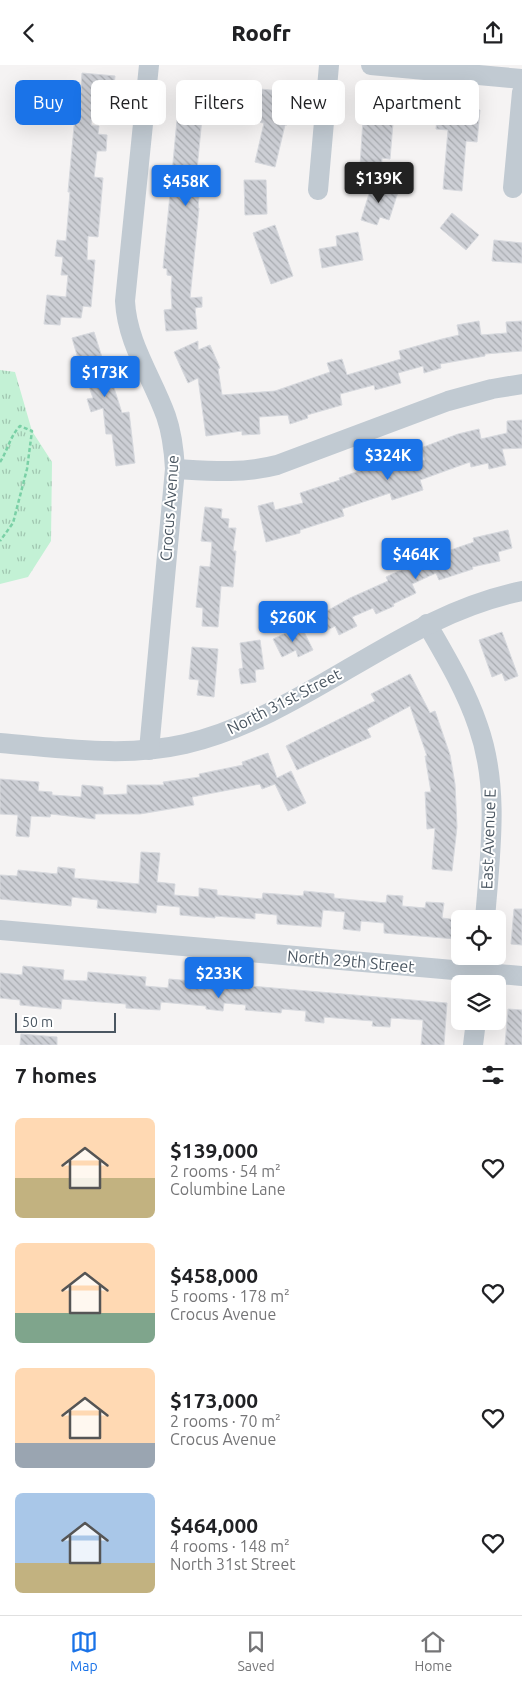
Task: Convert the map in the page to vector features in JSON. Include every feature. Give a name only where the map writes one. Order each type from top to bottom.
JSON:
[{"type":"street","name":"Crocus Avenue","points":[[149,65],[126,291],[126,313],[134,344],[170,427],[174,469],[149,750]]},
{"type":"street","points":[[318,189],[329,65]]},
{"type":"street","points":[[371,65],[522,79]]},
{"type":"street","points":[[513,188],[522,92]]},
{"type":"street","points":[[174,469],[225,472],[260,469],[448,401],[492,389],[522,384]]},
{"type":"street","name":"North 31st Street","points":[[0,743],[99,751],[149,750],[205,738],[253,720],[302,695],[427,624],[480,602],[522,591]]},
{"type":"street","name":"East Avenue E","points":[[427,624],[461,684],[471,706],[479,727],[489,772],[492,815],[486,910]]},
{"type":"street","name":"North 29th Street","points":[[0,930],[522,976]]},
{"type":"street","points":[[474,1045],[475,1030]]},
{"type":"path","points":[[0,462],[7,451],[12,433],[20,426],[32,431],[27,469],[13,523],[0,541]]},
{"type":"green space","points":[[0,370],[15,372],[32,431],[52,462],[51,541],[28,577],[0,584]]},
{"type":"building","points":[[82,73],[115,76],[115,80],[91,80],[91,125],[99,126],[98,134],[107,135],[106,151],[97,151],[94,177],[103,178],[98,237],[88,236],[87,260],[95,260],[91,307],[83,306],[81,318],[61,317],[60,325],[44,324],[47,295],[66,297],[68,275],[61,275],[63,257],[55,256],[57,240],[66,241],[74,125],[81,125]]},
{"type":"building","points":[[262,89],[272,90],[272,125],[285,125],[275,167],[255,162],[264,123],[262,123]]},
{"type":"building","points":[[177,125],[201,125],[197,169],[201,170],[199,208],[190,298],[202,297],[202,307],[195,308],[197,329],[166,331],[164,310],[172,309],[172,276],[167,275],[167,269],[163,268]]},
{"type":"building","points":[[363,125],[393,125],[390,159],[382,158],[381,176],[363,175],[363,166],[360,166]]},
{"type":"building","points":[[436,125],[479,125],[477,142],[466,141],[462,191],[443,189],[448,130],[436,129]]},
{"type":"building","points":[[244,180],[266,180],[267,214],[245,215]]},
{"type":"building","points":[[372,184],[398,192],[389,220],[380,217],[377,225],[361,220]]},
{"type":"building","points":[[452,213],[479,235],[466,250],[440,228]]},
{"type":"building","points":[[275,225],[293,276],[271,284],[253,233]]},
{"type":"building","points":[[358,232],[363,260],[322,268],[319,249],[337,246],[336,236]]},
{"type":"building","points":[[494,240],[522,243],[522,263],[492,261]]},
{"type":"building","points":[[479,321],[481,335],[507,333],[506,322],[522,321],[522,351],[485,354],[485,356],[440,364],[441,368],[424,373],[423,366],[398,373],[401,383],[375,390],[374,385],[340,394],[342,405],[307,415],[308,418],[290,424],[288,415],[259,417],[260,434],[242,435],[242,431],[206,436],[198,378],[188,383],[174,352],[198,341],[198,350],[210,345],[220,368],[218,369],[222,395],[275,391],[330,372],[327,363],[342,359],[347,375],[401,359],[399,351],[459,335],[457,325]]},
{"type":"building","points":[[94,332],[122,413],[129,412],[135,463],[116,466],[112,434],[106,434],[103,408],[91,412],[87,399],[93,398],[83,369],[81,369],[72,338]]},
{"type":"building","points":[[522,420],[522,448],[502,449],[506,465],[489,469],[488,463],[471,467],[470,462],[420,480],[423,490],[392,500],[390,493],[342,509],[344,516],[300,530],[300,533],[266,542],[258,506],[273,502],[275,510],[303,503],[300,493],[340,480],[339,478],[396,458],[399,468],[425,460],[421,448],[458,434],[479,429],[481,439],[507,433],[507,421]]},
{"type":"building","points":[[205,507],[222,509],[221,518],[229,519],[228,528],[236,528],[233,551],[236,551],[233,587],[221,586],[218,627],[202,626],[203,608],[196,607],[200,566],[210,567],[212,542],[201,541]]},
{"type":"building","points":[[508,530],[512,548],[498,552],[500,561],[472,567],[473,569],[439,580],[436,573],[412,584],[416,593],[376,614],[373,608],[352,617],[357,626],[339,635],[335,626],[326,631],[318,616],[350,598],[388,581],[386,577],[414,564],[417,570],[441,562],[439,554],[474,542],[473,538]]},
{"type":"building","points":[[301,626],[313,650],[298,657],[296,650],[282,657],[273,639]]},
{"type":"building","points":[[502,632],[518,676],[505,681],[502,673],[492,677],[479,640]]},
{"type":"building","points":[[260,640],[264,669],[255,670],[256,682],[241,684],[239,669],[243,668],[240,643]]},
{"type":"building","points":[[192,647],[218,649],[214,697],[197,695],[199,680],[189,679]]},
{"type":"building","points":[[410,674],[430,713],[435,711],[450,755],[455,784],[457,827],[452,871],[432,869],[435,828],[427,829],[425,792],[431,792],[425,756],[427,756],[410,706],[367,729],[371,737],[297,770],[286,746],[375,701],[371,694]]},
{"type":"building","points":[[268,753],[277,778],[291,771],[306,803],[288,811],[275,784],[262,789],[260,784],[192,797],[194,805],[140,814],[95,814],[95,819],[51,814],[50,817],[31,816],[29,837],[16,836],[18,815],[0,814],[0,779],[39,782],[38,791],[52,792],[52,795],[81,797],[82,785],[103,787],[103,795],[127,794],[127,785],[164,785],[163,782],[200,777],[199,774],[243,765],[242,762]]},
{"type":"building","points":[[141,852],[160,853],[157,882],[175,884],[174,895],[199,897],[199,888],[217,890],[217,895],[262,899],[263,893],[303,896],[304,891],[334,894],[334,898],[386,903],[387,895],[403,896],[402,906],[425,908],[426,902],[444,903],[442,918],[451,919],[451,939],[384,933],[384,923],[361,921],[360,931],[343,929],[345,912],[323,910],[321,927],[277,924],[277,915],[255,913],[255,919],[215,916],[215,918],[180,915],[180,907],[157,905],[156,913],[97,908],[98,900],[72,897],[71,906],[0,899],[0,875],[17,876],[18,870],[57,874],[58,867],[75,869],[74,878],[139,884]]},
{"type":"building","points":[[514,909],[522,909],[522,945],[511,944]]},
{"type":"building","points":[[23,966],[64,970],[63,980],[87,981],[88,972],[146,977],[145,986],[168,988],[169,979],[447,1003],[444,1045],[421,1045],[423,1020],[391,1018],[390,1027],[372,1026],[373,1021],[324,1017],[324,1023],[305,1021],[306,1011],[282,1009],[281,1013],[245,1010],[246,1005],[224,1003],[223,1011],[206,1009],[206,1006],[161,1002],[160,1010],[126,1008],[126,1004],[62,999],[61,1009],[20,1005],[20,1000],[0,998],[0,973],[22,975]]},
{"type":"building","points":[[508,1009],[522,1010],[522,1045],[505,1045]]},
{"type":"building","points":[[21,1034],[57,1037],[57,1045],[20,1045]]}]
